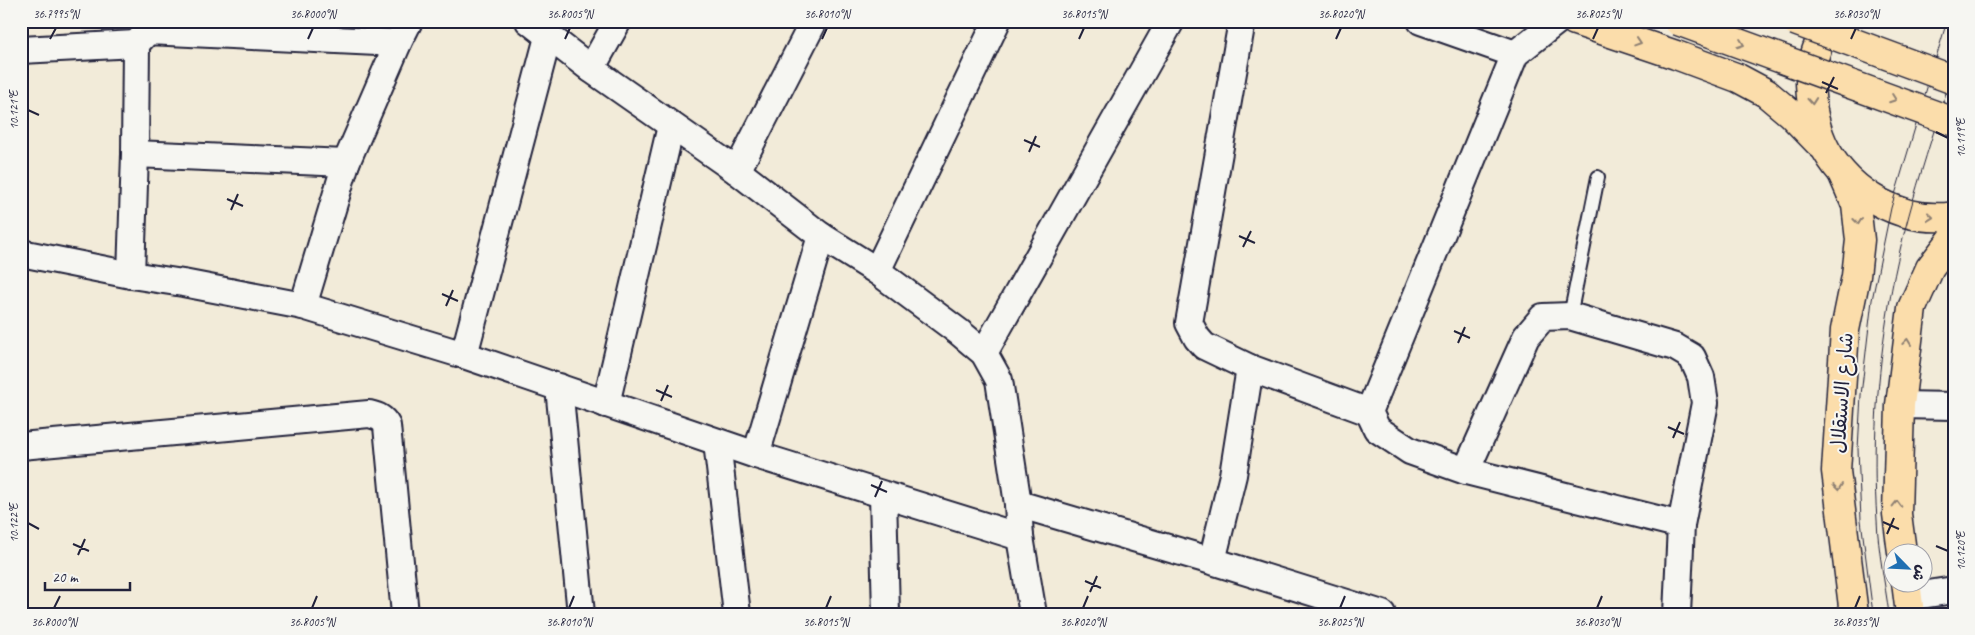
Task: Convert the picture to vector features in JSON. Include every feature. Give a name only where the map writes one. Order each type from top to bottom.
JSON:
[{"type":"main road","points":[[1575,21],[1738,78],[1766,93],[1791,114],[1825,149],[1843,175],[1866,194],[1891,208],[1909,214],[1942,218],[1954,216]]},
{"type":"main road","points":[[1678,21],[1954,122]]},
{"type":"main road","points":[[1795,21],[1954,80]]},
{"type":"main road","points":[[1825,149],[1813,116],[1810,81],[1817,47],[1829,21]]},
{"type":"main road","name":"شارع الاستقلال","points":[[1843,175],[1856,205],[1860,240],[1856,276],[1846,330],[1836,471],[1854,614]]},
{"type":"main road","points":[[1901,542],[1897,514],[1900,405],[1912,308],[1930,268],[1954,237]]},
{"type":"street","points":[[591,69],[618,21]]},
{"type":"street","points":[[737,171],[814,21]]},
{"type":"street","points":[[878,271],[997,21]]},
{"type":"street","points":[[984,353],[1171,21]]},
{"type":"street","points":[[1242,21],[1189,323],[1197,338],[1204,346],[1250,368],[1369,412],[1377,429],[1410,452],[1466,471],[1682,525]]},
{"type":"street","points":[[1421,21],[1515,54]]},
{"type":"street","points":[[1369,412],[1515,54],[1557,21]]},
{"type":"street","points":[[464,355],[539,29],[591,69],[737,171],[821,236],[878,271],[984,353],[999,380],[1018,504],[1020,537],[1033,614]]},
{"type":"street","points":[[131,275],[136,44],[148,31],[404,32],[346,163],[303,306]]},
{"type":"street","points":[[21,50],[136,44]]},
{"type":"street","points":[[606,404],[671,126]]},
{"type":"street","points":[[135,154],[346,163]]},
{"type":"street","points":[[756,455],[821,236]]},
{"type":"street","points":[[21,252],[131,275],[303,306],[464,355],[756,455],[1020,537]]},
{"type":"street","points":[[1466,471],[1526,337],[1544,318],[1570,316],[1675,347],[1692,358],[1701,377],[1705,403],[1682,525],[1677,614]]},
{"type":"street","points":[[1212,561],[1232,475],[1250,368]]},
{"type":"street","points":[[559,387],[581,614]]},
{"type":"street","points":[[1900,405],[1954,406]]},
{"type":"street","points":[[21,446],[369,414],[378,416],[384,420],[387,426],[405,614]]},
{"type":"street","points":[[717,442],[737,614]]},
{"type":"street","points":[[883,495],[886,614]]},
{"type":"street","points":[[1018,504],[1212,561],[1382,614]]},
{"type":"street","points":[[1908,598],[1954,590]]},
{"type":"lane","points":[[1570,316],[1598,176]]},
{"type":"tram line","points":[[1873,614],[1861,520],[1858,449],[1861,395],[1872,300],[1891,208],[1947,21]]},
{"type":"tram line","points":[[1889,614],[1879,543],[1875,466],[1881,358],[1901,245],[1917,185],[1954,67]]}]
